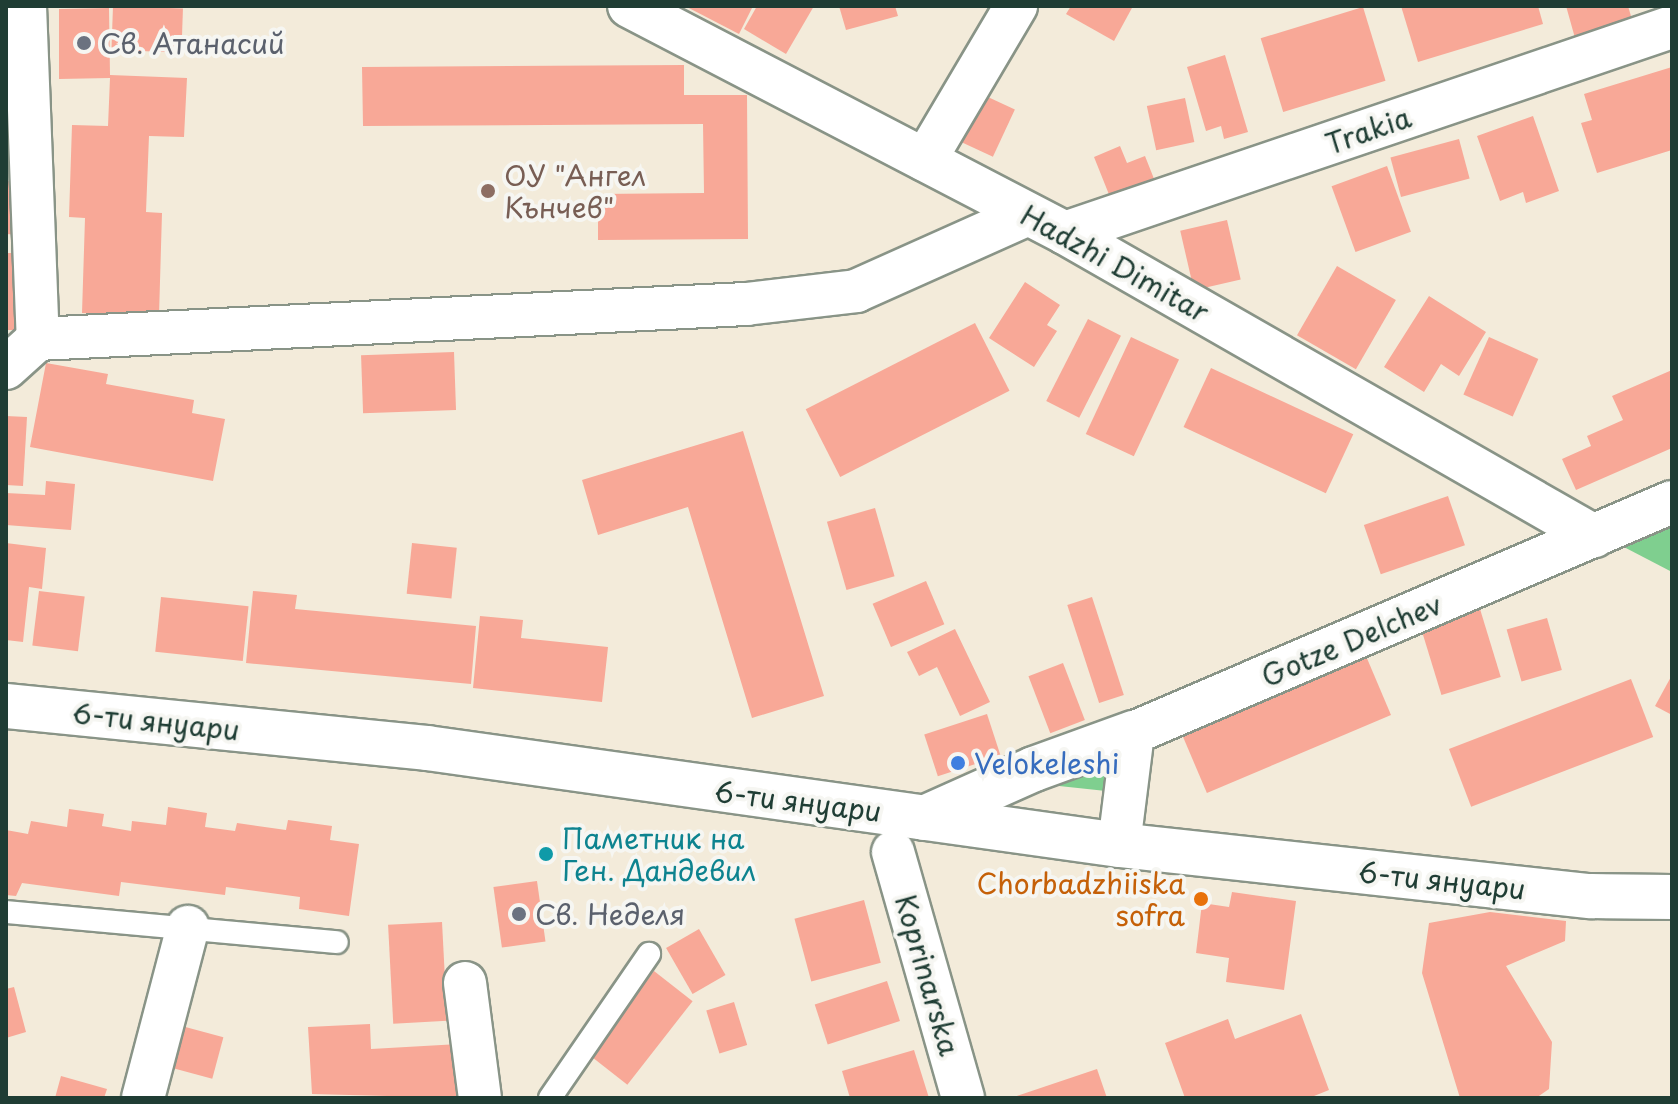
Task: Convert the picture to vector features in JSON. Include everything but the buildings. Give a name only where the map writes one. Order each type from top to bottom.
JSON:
[{"type":"main road","name":"6-ти януари","points":[[6,706],[427,748],[1119,845],[1591,896]]},
{"type":"main road","points":[[924,818],[1034,769],[1133,733]]},
{"type":"main road","points":[[1591,896],[1672,897]]},
{"type":"main road","points":[[1591,896],[1672,923]]},
{"type":"street","points":[[25,6],[38,339]]},
{"type":"street","name":"Hadzhi Dimitar","points":[[629,6],[1065,233],[1594,536]]},
{"type":"street","points":[[925,160],[1016,6]]},
{"type":"street","name":"Trakia","points":[[1065,233],[1672,27]]},
{"type":"street","points":[[6,368],[38,339],[746,304],[856,291],[1028,214]]},
{"type":"street","name":"Gotze Delchev","points":[[1133,733],[1672,502]]},
{"type":"street","points":[[1119,845],[1133,733]]},
{"type":"street","name":"Koprinarska","points":[[893,852],[963,1098]]},
{"type":"street","points":[[143,1098],[188,927]]},
{"type":"street","points":[[465,983],[480,1098]]},
{"type":"lane","points":[[6,912],[337,942]]},
{"type":"lane","points":[[550,1098],[649,954]]},
{"type":"green space","points":[[1672,523],[1672,572],[1622,546]]},
{"type":"green space","points":[[1110,750],[1106,791],[1031,783]]},
{"type":"place","name":"Св. Атанасий","points":[[84,43]]},
{"type":"place","name":"ОУ \"Ангел Кънчев\"","points":[[488,191]]},
{"type":"place","name":"Velokeleshi","points":[[958,763]]},
{"type":"place","name":"Паметник на Ген. Дандевил","points":[[546,854]]},
{"type":"place","name":"Chorbadzhiiska sofra","points":[[1201,899]]},
{"type":"place","name":"Св. Неделя","points":[[519,914]]}]
